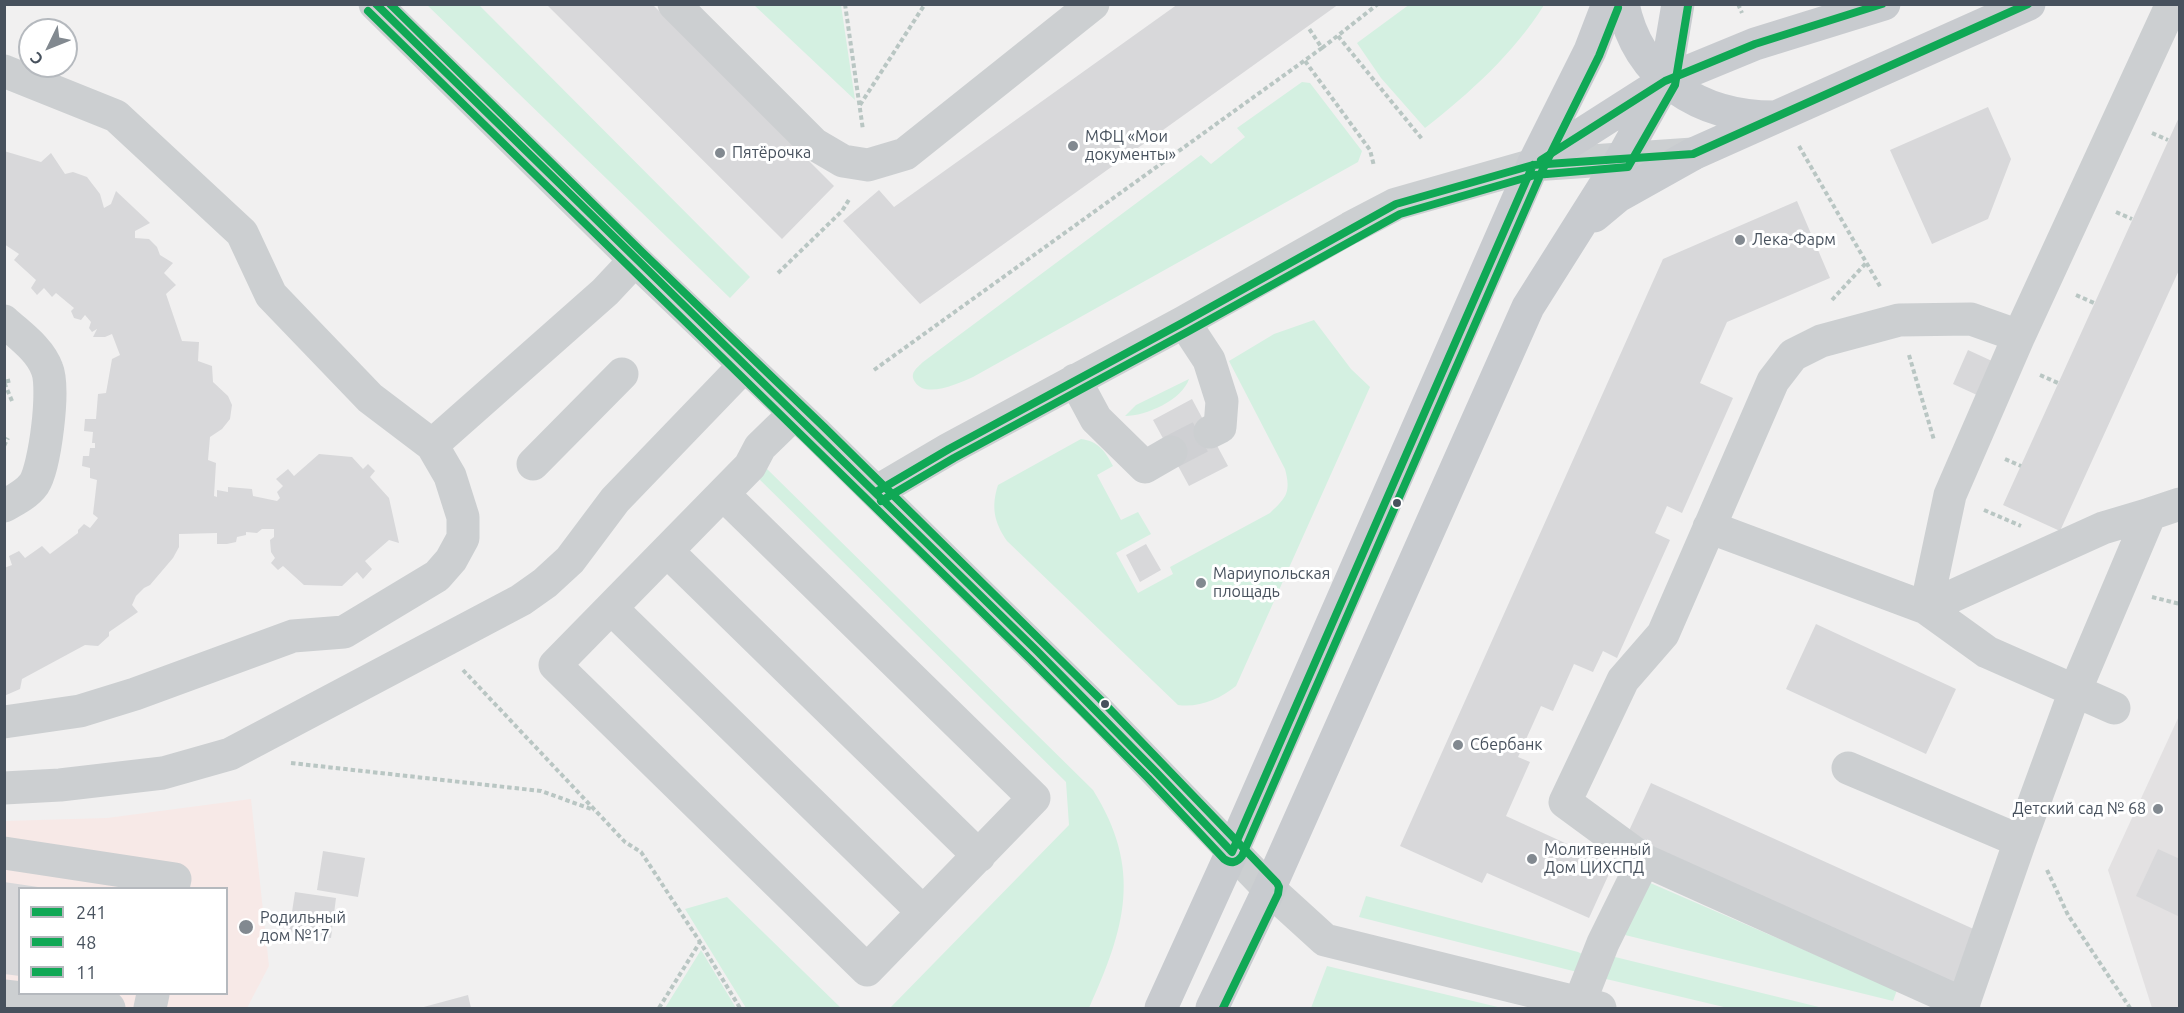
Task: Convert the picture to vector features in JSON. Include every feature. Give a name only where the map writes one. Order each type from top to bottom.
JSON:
[{"type":"main road","points":[[1161,1008],[1232,852],[1533,165],[1590,51],[1608,4]]},
{"type":"main road","points":[[1623,4],[1630,29],[1638,46],[1665,81],[1719,110],[1738,115],[1776,117]]},
{"type":"main road","points":[[1212,1008],[1269,889],[1528,307],[1622,158],[1665,81],[1678,4]]},
{"type":"main road","points":[[1574,233],[1618,196],[1693,154],[2029,4]]},
{"type":"main road","points":[[1533,165],[1665,81],[1755,44],[1872,6]]},
{"type":"street","points":[[375,4],[635,260],[876,492],[1100,713],[1269,889],[1325,940],[1589,1006],[1603,943],[1644,860]]},
{"type":"street","points":[[674,4],[814,144],[843,161],[868,165],[905,154],[1093,4]]},
{"type":"street","points":[[1926,608],[1950,495],[2019,336],[2172,4]]},
{"type":"street","points":[[4,71],[116,116],[242,233],[271,295],[370,398],[432,446],[450,476],[463,516],[463,538],[451,560],[437,576],[344,632],[293,636],[135,694],[80,711],[4,722]]},
{"type":"street","points":[[876,492],[949,449],[1396,204],[1533,165],[1693,154]]},
{"type":"street","points":[[432,446],[605,292],[635,260]]},
{"type":"street","points":[[2019,336],[1971,318],[1899,320],[1821,341],[1793,356],[1773,381],[1663,634],[1623,680],[1565,802],[1644,860],[1963,1006],[2075,690],[2165,509]]},
{"type":"street","points":[[4,321],[36,350],[48,370],[51,393],[42,465],[34,483],[21,497],[4,506]]},
{"type":"street","points":[[1184,322],[1209,360],[1222,401],[1220,427],[1210,432]]},
{"type":"street","points":[[4,788],[60,785],[163,773],[230,754],[521,600],[545,584],[570,560],[615,500],[745,365]]},
{"type":"street","points":[[534,464],[621,374]]},
{"type":"street","points":[[1075,380],[1096,419],[1145,467],[1171,452]]},
{"type":"street","points":[[723,494],[1034,798],[867,970],[555,665],[750,466],[760,447],[795,413]]},
{"type":"street","points":[[1926,608],[2103,528],[2165,509]]},
{"type":"street","points":[[1709,527],[1926,608],[1986,652],[2114,708]]},
{"type":"street","points":[[667,551],[979,856]]},
{"type":"street","points":[[611,608],[923,912]]},
{"type":"street","points":[[1848,768],[2023,832]]},
{"type":"street","points":[[4,853],[175,879],[173,887]]},
{"type":"street","points":[[4,996],[109,1008]]},
{"type":"path","points":[[778,273],[842,211],[868,165],[845,4]]},
{"type":"path","points":[[860,106],[925,4]]},
{"type":"path","points":[[874,370],[1305,61],[1378,4]]},
{"type":"path","points":[[1308,27],[1322,48]]},
{"type":"path","points":[[1338,36],[1422,139]]},
{"type":"path","points":[[1305,61],[1370,150],[1374,166]]},
{"type":"path","points":[[1950,495],[2052,539],[2060,548]]},
{"type":"path","points":[[437,643],[625,842],[641,852],[740,1008]]},
{"type":"path","points":[[284,762],[541,791],[594,810]]},
{"type":"path","points":[[2023,832],[2068,915],[2130,1008]]},
{"type":"path","points":[[659,1008],[700,942]]},
{"type":"shaded area","name":"Детский сад № 68","points":[[2179,716],[2179,1008],[2152,1008],[2108,870]]},
{"type":"shaded area","name":"Родильный дом №17","points":[[251,799],[269,966],[247,1008],[5,1008],[4,821],[107,818]]},
{"type":"green space","points":[[1410,4],[1544,5],[1505,56],[1458,101],[1425,128],[1381,78],[1357,43]]},
{"type":"green space","points":[[427,5],[479,5],[750,277],[730,298]]},
{"type":"green space","points":[[754,5],[841,5],[855,100]]},
{"type":"green space","points":[[1302,82],[1310,83],[1362,151],[1358,162],[973,377],[951,386],[934,389],[920,387],[915,382],[913,373],[923,362],[1201,155],[1211,164],[1245,137],[1237,128]]},
{"type":"green space","points":[[1314,320],[1351,369],[1370,387],[1236,686],[1209,702],[1178,705],[1007,541],[995,514],[998,485],[1081,439],[1097,445],[1113,466],[1097,475],[1121,520],[1138,512],[1151,534],[1116,553],[1138,593],[1173,574],[1170,567],[1270,513],[1284,498],[1288,483],[1285,469],[1229,361],[1274,334]]},
{"type":"green space","points":[[1189,379],[1179,394],[1171,400],[1153,410],[1125,416],[1136,405]]},
{"type":"green space","points":[[762,464],[1093,790],[1109,819],[1119,847],[1123,873],[1123,899],[1112,951],[1089,1008],[890,1008],[1069,825],[1066,782],[752,472]]},
{"type":"green space","points":[[1648,882],[1897,990],[1893,1001],[1625,935]]},
{"type":"green space","points":[[1366,896],[1578,952],[1582,954],[1577,972],[1359,917]]},
{"type":"green space","points":[[727,897],[841,1008],[746,1008],[685,909]]},
{"type":"green space","points":[[701,950],[736,1008],[665,1008]]},
{"type":"green space","points":[[1611,956],[1823,1008],[1728,1008],[1602,978]]},
{"type":"green space","points":[[1327,966],[1502,1008],[1311,1008]]},
{"type":"building","points":[[546,4],[652,4],[834,186],[782,239]]},
{"type":"building","points":[[1178,4],[1339,4],[920,304],[843,221],[879,190],[894,207]]},
{"type":"building","points":[[1988,107],[2011,159],[1988,219],[1932,244],[1890,150]]},
{"type":"building","points":[[2180,115],[2180,268],[2060,531],[2003,505]]},
{"type":"building","points":[[4,151],[41,162],[51,153],[65,174],[73,172],[87,177],[100,194],[104,208],[111,204],[116,191],[150,223],[135,231],[135,238],[149,239],[157,247],[160,255],[173,263],[164,273],[176,285],[166,294],[182,341],[199,342],[198,361],[212,366],[213,382],[228,396],[232,405],[230,419],[222,429],[210,437],[208,460],[216,463],[214,496],[217,497],[217,490],[228,492],[228,487],[252,489],[253,496],[277,501],[280,498],[277,492],[283,486],[276,479],[288,469],[294,476],[319,454],[352,457],[363,469],[368,464],[375,471],[370,477],[389,498],[399,543],[389,540],[365,561],[372,569],[363,579],[357,572],[342,586],[304,585],[283,566],[278,570],[271,563],[275,558],[271,552],[270,540],[274,537],[274,529],[262,529],[257,533],[246,532],[246,535],[237,537],[236,542],[227,544],[217,544],[217,533],[179,534],[179,547],[173,558],[150,585],[136,596],[132,605],[138,612],[109,632],[109,636],[98,646],[85,645],[22,679],[20,689],[4,696],[4,568],[12,565],[9,556],[19,551],[25,558],[42,546],[50,554],[78,533],[84,524],[90,528],[98,518],[93,514],[97,480],[90,478],[90,468],[82,466],[83,456],[89,456],[90,448],[95,448],[95,443],[92,443],[93,432],[84,431],[85,419],[96,419],[98,394],[106,393],[112,359],[120,355],[112,334],[105,337],[93,337],[97,329],[92,332],[89,328],[91,322],[85,315],[81,320],[74,318],[71,311],[74,308],[56,293],[52,297],[44,288],[37,295],[31,288],[36,280],[14,260],[19,254],[4,244]]},
{"type":"building","points":[[1797,201],[1830,278],[1727,322],[1700,383],[1733,398],[1682,513],[1667,506],[1655,533],[1670,540],[1617,658],[1603,651],[1593,672],[1574,664],[1553,711],[1541,706],[1518,757],[1530,762],[1506,816],[1613,865],[1589,918],[1487,873],[1482,883],[1400,846],[1663,259]]},
{"type":"building","points":[[1968,350],[1992,361],[1977,395],[1953,384]]},
{"type":"building","points":[[1192,399],[1228,466],[1189,486],[1153,420]]},
{"type":"building","points":[[1146,544],[1161,570],[1140,582],[1126,555]]},
{"type":"building","points":[[1816,624],[1956,689],[1926,754],[1786,689]]},
{"type":"building","points":[[1651,783],[1978,931],[1955,983],[1627,835]]},
{"type":"building","points":[[2158,849],[2180,859],[2180,917],[2136,896]]},
{"type":"building","points":[[323,851],[365,858],[358,897],[317,890]]},
{"type":"building","points":[[4,882],[38,887],[18,887],[18,976],[4,974]]},
{"type":"building","points":[[295,892],[336,898],[331,938],[289,932]]},
{"type":"building","points":[[468,995],[471,1008],[420,1008]]},
{"type":"tunnel","points":[[1171,452],[1210,432]]},
{"type":"transit line","name":"241","points":[[376,4],[1037,651],[1232,852],[1533,165]]},
{"type":"transit line","name":"11","points":[[390,4],[1100,699],[1277,883],[1278,894],[1223,1008]]},
{"type":"transit line","name":"241","points":[[1541,160],[1665,81],[1755,44],[1882,4]]},
{"type":"transit line","name":"241","points":[[876,492],[949,449],[1396,204],[1533,165],[1693,154],[2028,4]]},
{"type":"transit line","name":"48","points":[[881,501],[954,458],[1400,214],[1535,175],[1628,167],[1675,85],[1688,6]]},
{"type":"transit line","name":"48","points":[[368,11],[1030,659],[1148,778],[1224,859],[1231,862],[1242,856],[1543,169],[1599,56],[1618,8]]},
{"type":"place","name":"МФЦ «Мои документы»","points":[[1073,146]]},
{"type":"place","name":"Пятёрочка","points":[[720,153]]},
{"type":"place","name":"Лека-Фарм","points":[[1740,240]]},
{"type":"place","name":"Мариупольская площадь","points":[[1201,583]]},
{"type":"place","name":"Сбербанк","points":[[1458,745]]},
{"type":"place","name":"Детский сад № 68","points":[[2158,809]]},
{"type":"place","name":"Молитвенный Дом ЦИХСПД","points":[[1532,859]]},
{"type":"place","name":"Родильный дом №17","points":[[246,927]]}]
